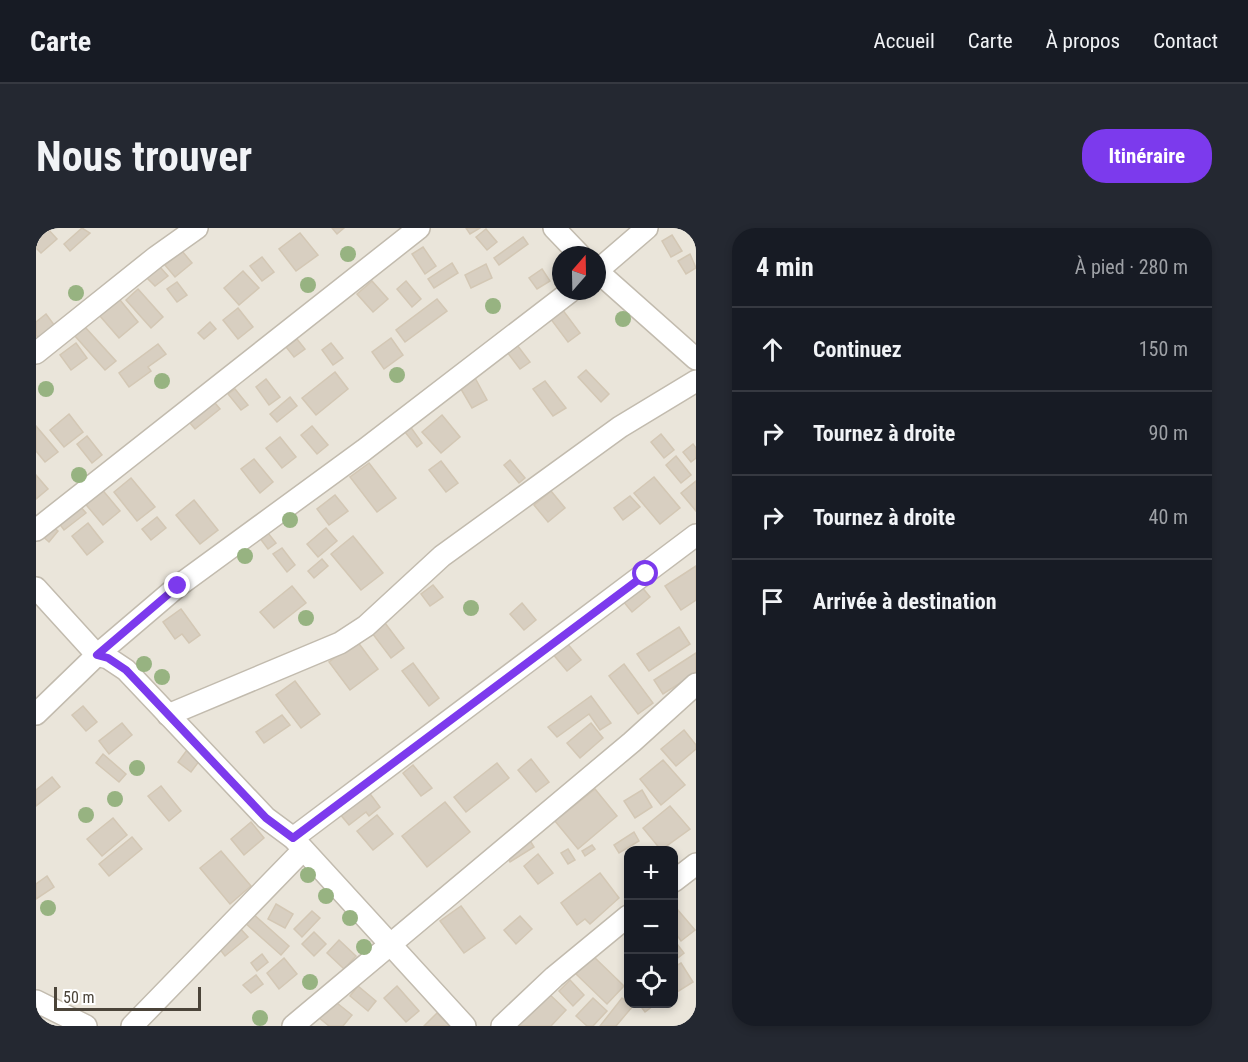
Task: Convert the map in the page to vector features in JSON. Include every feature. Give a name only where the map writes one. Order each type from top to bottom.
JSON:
[{"type":"street","points":[[36,353],[128,279],[197,228]]},
{"type":"street","points":[[36,530],[419,228]]},
{"type":"street","points":[[554,228],[571,246]]},
{"type":"street","points":[[606,263],[647,228]]},
{"type":"street","points":[[606,279],[696,359]]},
{"type":"street","points":[[36,714],[97,655],[178,586],[364,450],[559,300]]},
{"type":"street","points":[[168,715],[340,643],[366,626],[442,556],[620,427],[696,381]]},
{"type":"street","points":[[132,1026],[298,844],[696,535]]},
{"type":"street","points":[[36,588],[97,655],[108,658],[126,670],[266,818],[298,844],[465,1026]]},
{"type":"street","points":[[293,1026],[388,944],[632,742],[696,684]]},
{"type":"street","points":[[678,878],[696,864]]},
{"type":"street","points":[[502,1026],[554,977],[624,919]]},
{"type":"street","points":[[36,1001],[86,1026]]},
{"type":"street","points":[[36,1021],[56,1012]]},
{"type":"shaded area","points":[[36,228],[696,228],[696,1026],[36,1026]]},
{"type":"building","points":[[36,228],[47,228],[57,239],[41,253],[36,248]]},
{"type":"building","points":[[82,228],[90,233],[70,251],[64,244]]},
{"type":"building","points":[[332,228],[344,228],[337,234]]},
{"type":"building","points":[[466,228],[480,228],[470,234]]},
{"type":"building","points":[[486,229],[497,242],[487,250],[476,237]]},
{"type":"building","points":[[300,233],[318,255],[296,271],[279,249]]},
{"type":"building","points":[[672,235],[682,251],[671,257],[662,241]]},
{"type":"building","points":[[523,237],[528,244],[499,265],[494,258]]},
{"type":"building","points":[[423,247],[436,266],[425,274],[412,254]]},
{"type":"building","points":[[182,251],[192,263],[175,277],[165,265]]},
{"type":"building","points":[[690,254],[696,268],[686,274],[678,261]]},
{"type":"building","points":[[262,257],[274,272],[262,281],[250,266]]},
{"type":"building","points":[[452,263],[458,273],[434,288],[428,279]]},
{"type":"building","points":[[486,264],[492,278],[471,288],[465,275]]},
{"type":"building","points":[[160,267],[168,276],[155,286],[147,278]]},
{"type":"building","points":[[542,269],[550,281],[537,289],[529,278]]},
{"type":"building","points":[[243,271],[259,288],[239,305],[224,288]]},
{"type":"building","points":[[372,281],[388,299],[373,312],[357,294]]},
{"type":"building","points":[[406,281],[421,299],[412,307],[397,289]]},
{"type":"building","points":[[177,282],[187,295],[177,302],[167,289]]},
{"type":"building","points":[[138,289],[163,317],[151,328],[126,300]]},
{"type":"building","points":[[437,299],[447,311],[405,342],[396,330]]},
{"type":"building","points":[[120,300],[138,322],[119,338],[100,316]]},
{"type":"building","points":[[559,305],[580,333],[568,342],[547,314]]},
{"type":"building","points":[[238,308],[253,327],[238,339],[223,320]]},
{"type":"building","points":[[46,314],[55,326],[39,339],[36,335],[36,322]]},
{"type":"building","points":[[210,322],[216,329],[204,339],[198,333]]},
{"type":"building","points":[[85,327],[116,361],[105,370],[75,336]]},
{"type":"building","points":[[391,338],[403,355],[384,369],[372,352]]},
{"type":"building","points":[[297,339],[305,349],[294,357],[286,347]]},
{"type":"building","points":[[514,341],[530,362],[520,369],[504,348]]},
{"type":"building","points":[[76,343],[87,358],[71,370],[60,355]]},
{"type":"building","points":[[331,343],[343,358],[333,365],[322,350]]},
{"type":"building","points":[[158,344],[166,354],[148,367],[151,371],[129,387],[119,373]]},
{"type":"building","points":[[586,370],[609,394],[601,402],[578,377]]},
{"type":"building","points":[[335,372],[348,389],[316,415],[302,398]]},
{"type":"building","points":[[474,376],[487,400],[472,408],[458,384]]},
{"type":"building","points":[[266,379],[280,397],[269,405],[256,387]]},
{"type":"building","points":[[545,381],[566,408],[553,416],[533,389]]},
{"type":"building","points":[[235,389],[248,405],[241,410],[228,394]]},
{"type":"building","points":[[290,397],[297,406],[277,422],[270,414]]},
{"type":"building","points":[[215,403],[220,409],[195,429],[190,423]]},
{"type":"building","points":[[69,414],[83,432],[64,447],[50,430]]},
{"type":"building","points":[[442,415],[460,437],[441,453],[422,432]]},
{"type":"building","points":[[407,422],[422,443],[417,447],[401,427]]},
{"type":"building","points":[[36,426],[58,452],[45,462],[36,451]]},
{"type":"building","points":[[312,426],[328,445],[317,454],[301,435]]},
{"type":"building","points":[[661,434],[674,450],[664,458],[651,442]]},
{"type":"building","points":[[87,436],[102,455],[92,463],[77,444]]},
{"type":"building","points":[[280,437],[296,457],[282,468],[266,448]]},
{"type":"building","points":[[693,444],[696,448],[696,458],[691,462],[683,452]]},
{"type":"building","points":[[676,456],[691,475],[681,483],[666,465]]},
{"type":"building","points":[[254,459],[273,482],[260,493],[241,469]]},
{"type":"building","points":[[510,460],[525,478],[519,483],[504,465]]},
{"type":"building","points":[[441,461],[458,483],[446,492],[429,470]]},
{"type":"building","points":[[369,463],[396,498],[377,512],[350,477]]},
{"type":"building","points":[[36,475],[48,489],[36,499]]},
{"type":"building","points":[[654,477],[680,508],[660,524],[634,493]]},
{"type":"building","points":[[131,478],[155,507],[137,521],[114,492]]},
{"type":"building","points":[[696,481],[696,511],[681,493]]},
{"type":"building","points":[[100,487],[120,511],[103,525],[83,501]]},
{"type":"building","points":[[551,491],[565,508],[548,522],[534,505]]},
{"type":"building","points":[[335,495],[348,511],[329,525],[317,509]]},
{"type":"building","points":[[630,496],[640,507],[623,520],[614,508]]},
{"type":"building","points":[[194,500],[218,530],[200,544],[176,515]]},
{"type":"building","points":[[79,505],[86,513],[64,530],[58,522]]},
{"type":"building","points":[[157,517],[166,528],[151,540],[142,529]]},
{"type":"building","points":[[88,523],[103,542],[87,555],[72,536]]},
{"type":"building","points":[[50,524],[58,531],[49,542],[41,535]]},
{"type":"building","points":[[264,528],[276,543],[268,549],[256,533]]},
{"type":"building","points":[[326,528],[337,541],[318,557],[307,544]]},
{"type":"building","points":[[353,536],[383,573],[361,590],[331,554]]},
{"type":"building","points":[[282,548],[295,565],[287,572],[273,554]]},
{"type":"building","points":[[322,559],[328,566],[314,578],[308,571]]},
{"type":"building","points":[[696,566],[696,600],[681,610],[665,586]]},
{"type":"building","points":[[433,585],[443,597],[430,606],[421,594]]},
{"type":"building","points":[[292,586],[306,603],[274,628],[260,612]]},
{"type":"building","points":[[641,586],[650,597],[632,612],[623,601]]},
{"type":"building","points":[[522,603],[536,620],[524,630],[510,614]]},
{"type":"building","points":[[181,609],[200,635],[189,643],[182,634],[175,639],[163,622]]},
{"type":"building","points":[[385,623],[404,648],[391,658],[372,633]]},
{"type":"building","points":[[679,627],[690,644],[649,671],[637,654]]},
{"type":"building","points":[[357,641],[378,669],[350,690],[329,662]]},
{"type":"building","points":[[566,642],[581,660],[567,671],[552,653]]},
{"type":"building","points":[[696,653],[696,673],[663,694],[654,680]]},
{"type":"building","points":[[413,663],[439,698],[429,706],[402,671]]},
{"type":"building","points":[[624,664],[653,703],[638,714],[609,676]]},
{"type":"building","points":[[295,681],[320,714],[301,728],[276,695]]},
{"type":"building","points":[[591,696],[611,723],[600,730],[589,714],[557,737],[548,727]]},
{"type":"building","points":[[83,706],[97,722],[86,731],[72,715]]},
{"type":"building","points":[[282,715],[290,725],[264,743],[256,732]]},
{"type":"building","points":[[122,723],[132,735],[109,754],[99,741]]},
{"type":"building","points":[[591,723],[603,738],[580,758],[567,743]]},
{"type":"building","points":[[684,730],[696,745],[696,749],[676,766],[661,749]]},
{"type":"building","points":[[187,750],[200,760],[191,772],[178,762]]},
{"type":"building","points":[[103,754],[126,774],[119,782],[96,763]]},
{"type":"building","points":[[531,759],[549,782],[536,792],[518,770]]},
{"type":"building","points":[[663,760],[685,785],[661,805],[640,779]]},
{"type":"building","points":[[497,763],[509,778],[466,812],[454,797]]},
{"type":"building","points":[[413,765],[432,788],[421,796],[403,773]]},
{"type":"building","points":[[52,777],[60,787],[36,806],[36,790]]},
{"type":"building","points":[[161,786],[181,811],[169,821],[148,796]]},
{"type":"building","points":[[595,789],[617,816],[578,849],[555,821]]},
{"type":"building","points":[[642,790],[652,807],[635,818],[624,801]]},
{"type":"building","points":[[368,791],[380,807],[369,816],[366,812],[349,825],[339,813]]},
{"type":"building","points":[[445,802],[470,832],[427,867],[402,836]]},
{"type":"building","points":[[670,806],[690,829],[667,846],[658,846],[643,828]]},
{"type":"building","points":[[377,815],[393,834],[373,850],[357,831]]},
{"type":"building","points":[[113,818],[127,835],[102,856],[87,839]]},
{"type":"building","points":[[251,822],[264,838],[244,855],[231,839]]},
{"type":"building","points":[[634,832],[639,841],[631,846],[624,846],[624,850],[619,853],[614,845]]},
{"type":"building","points":[[132,837],[142,849],[109,876],[99,864]]},
{"type":"building","points":[[529,839],[534,847],[510,862],[505,854]]},
{"type":"building","points":[[592,845],[595,849],[585,856],[582,851]]},
{"type":"building","points":[[568,849],[575,860],[568,864],[561,853]]},
{"type":"building","points":[[221,851],[251,886],[230,904],[200,868]]},
{"type":"building","points":[[538,854],[553,873],[538,884],[524,866]]},
{"type":"building","points":[[600,873],[619,898],[590,924],[585,919],[577,925],[561,903]]},
{"type":"building","points":[[47,876],[54,887],[36,899],[36,884]]},
{"type":"building","points":[[276,904],[293,914],[285,928],[268,919]]},
{"type":"building","points":[[461,906],[485,938],[464,953],[440,921]]},
{"type":"building","points":[[678,910],[695,930],[681,941],[678,937]]},
{"type":"building","points":[[312,911],[320,918],[302,937],[294,929]]},
{"type":"building","points":[[252,913],[289,946],[281,955],[244,922]]},
{"type":"building","points":[[520,916],[532,929],[516,944],[504,930]]},
{"type":"building","points":[[237,925],[248,937],[225,956],[215,943]]},
{"type":"building","points":[[314,932],[326,944],[314,956],[302,944]]},
{"type":"building","points":[[339,940],[356,956],[344,969],[327,953]]},
{"type":"building","points":[[678,945],[684,953],[678,958]]},
{"type":"building","points":[[262,954],[268,962],[257,971],[251,963]]},
{"type":"building","points":[[593,956],[624,986],[607,1004],[576,974]]},
{"type":"building","points":[[284,958],[297,974],[279,989],[267,973]]},
{"type":"building","points":[[681,963],[693,982],[678,991],[678,965]]},
{"type":"building","points":[[256,975],[263,984],[251,993],[243,985]]},
{"type":"building","points":[[570,980],[584,995],[573,1006],[559,991]]},
{"type":"building","points":[[358,986],[376,1001],[368,1011],[350,996]]},
{"type":"building","points":[[397,986],[419,1011],[406,1022],[384,998]]},
{"type":"building","points":[[546,991],[566,1010],[551,1026],[513,1026]]},
{"type":"building","points":[[593,998],[607,1011],[593,1026],[587,1026],[576,1016]]},
{"type":"building","points":[[622,998],[624,1008],[631,1008],[616,1026],[600,1026]]},
{"type":"building","points":[[332,999],[352,1015],[343,1026],[329,1026],[318,1017]]},
{"type":"building","points":[[437,1013],[450,1026],[424,1026]]},
{"type":"route","points":[[178,586],[97,655],[108,658],[126,670],[266,818],[293,838],[646,574]]}]
